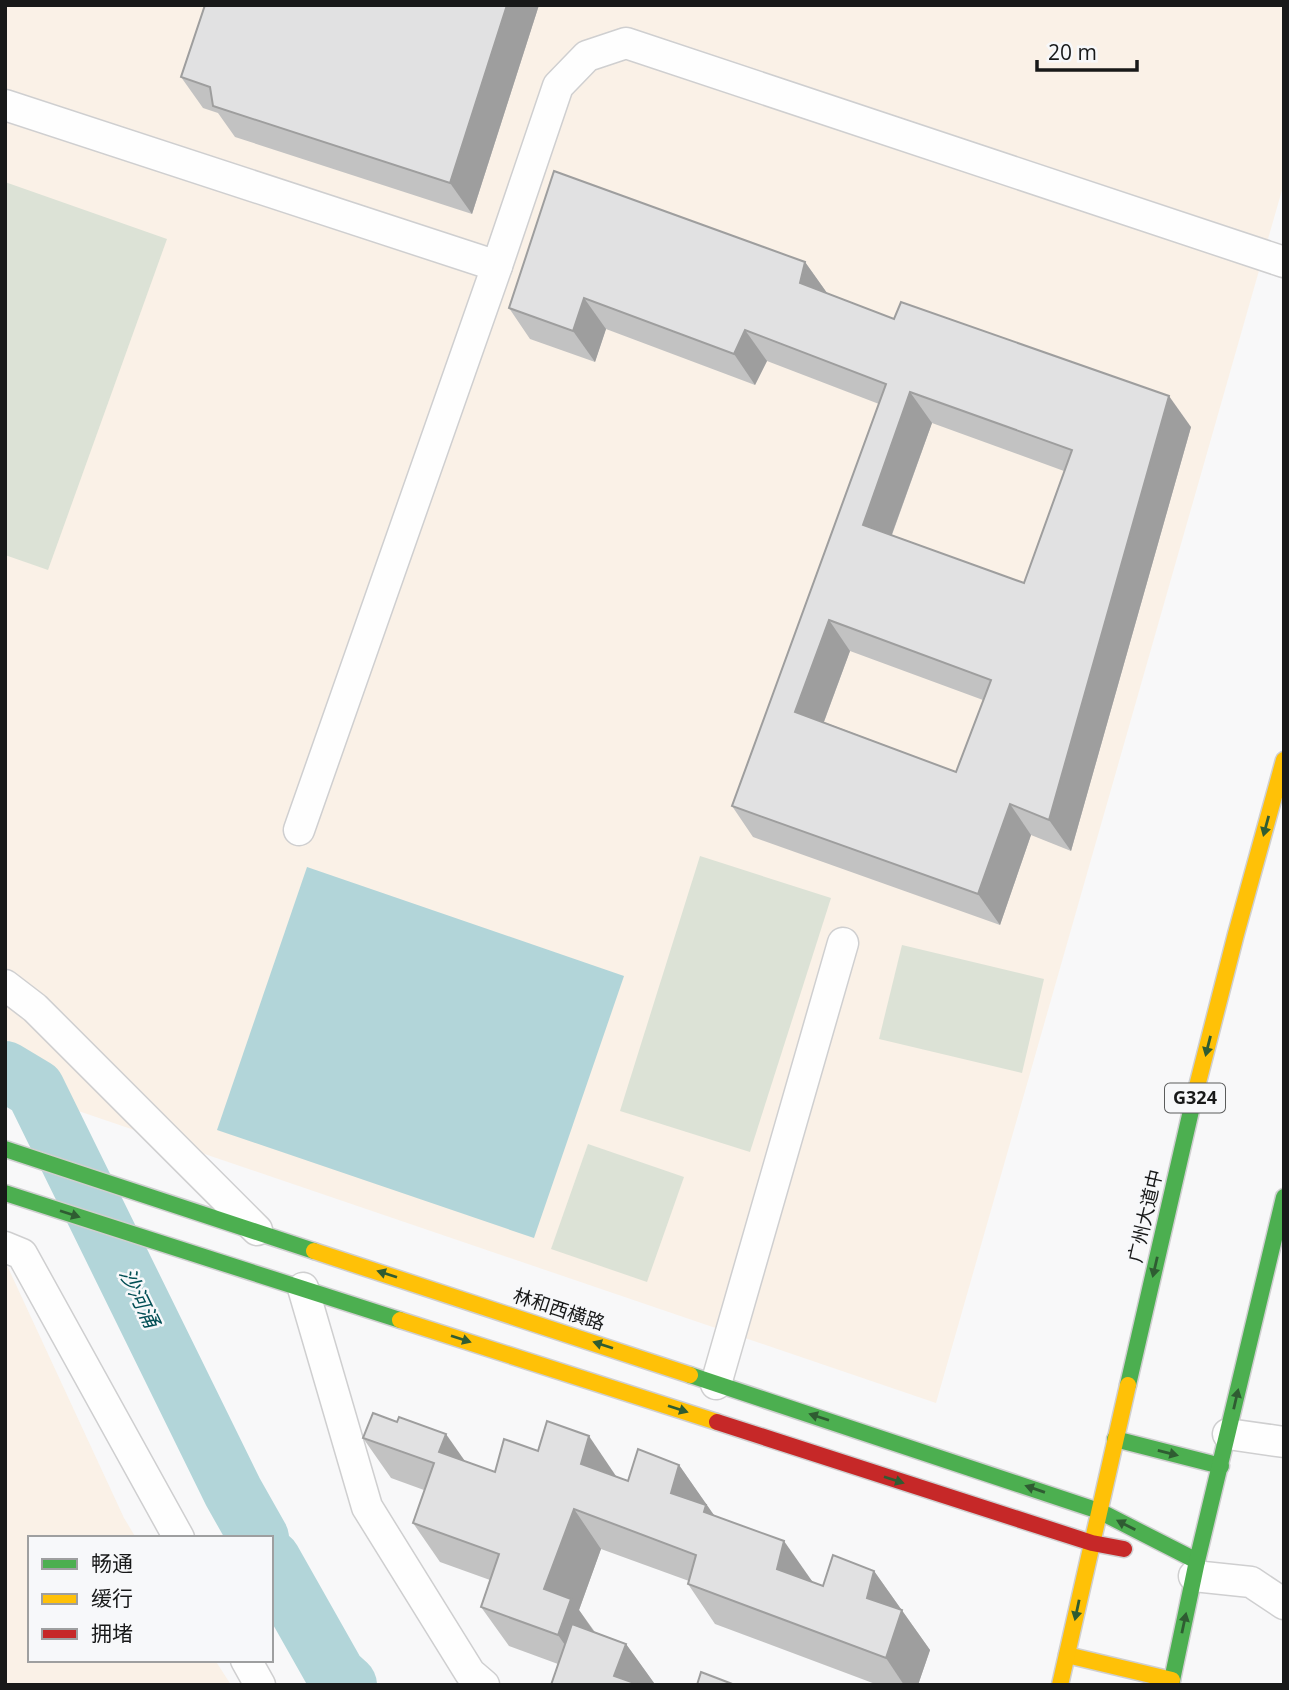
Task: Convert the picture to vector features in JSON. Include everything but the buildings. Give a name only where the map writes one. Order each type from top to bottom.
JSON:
[{"type":"main road","name":"广州大道中","points":[[1060,1685],[1190,1115],[1284,760]]},
{"type":"main road","name":"林和西横路","points":[[5,1149],[1099,1511],[1196,1569]]},
{"type":"main road","points":[[5,1193],[1092,1543],[1196,1569]]},
{"type":"main road","points":[[1067,1655],[1172,1682],[1284,1197]]},
{"type":"main road","points":[[1115,1439],[1221,1466]]},
{"type":"street","points":[[299,830],[558,86],[587,56],[626,43],[1284,262]]},
{"type":"street","points":[[5,105],[497,266]]},
{"type":"street","points":[[716,1384],[842,943]]},
{"type":"street","points":[[5,985],[35,1009],[257,1231]]},
{"type":"street","points":[[5,1247],[22,1254],[178,1536]]},
{"type":"street","points":[[303,1288],[367,1507],[470,1672],[484,1685]]},
{"type":"street","points":[[1228,1434],[1284,1442]]},
{"type":"street","points":[[1196,1569],[1284,1587]]},
{"type":"street","points":[[1251,1582],[1284,1605]]},
{"type":"street","points":[[247,1662],[260,1685]]},
{"type":"shaded area","points":[[5,5],[1284,5],[1284,183],[936,1403],[5,1086]]},
{"type":"shaded area","points":[[5,182],[167,239],[48,570],[5,555]]},
{"type":"shaded area","points":[[700,856],[831,898],[750,1152],[620,1111]]},
{"type":"shaded area","points":[[902,945],[1044,979],[1022,1073],[879,1039]]},
{"type":"shaded area","points":[[588,1144],[684,1177],[647,1282],[551,1249]]},
{"type":"shaded area","points":[[5,1261],[135,1536],[28,1536],[28,1662],[216,1662],[231,1685],[5,1685]]},
{"type":"water","points":[[307,867],[624,976],[534,1238],[217,1130]]},
{"type":"waterway","name":"沙河涌","points":[[5,1071],[35,1089],[233,1492],[258,1536]]},
{"type":"waterway","name":"沙河涌","points":[[273,1564],[336,1675],[347,1685]]},
{"type":"traffic: fast","points":[[1128,1385],[1193,1102]]},
{"type":"traffic: fast","points":[[5,1149],[314,1251]]},
{"type":"traffic: fast","points":[[5,1193],[400,1320]]},
{"type":"traffic: fast","points":[[1171,1685],[1197,1561],[1284,1197]]},
{"type":"traffic: fast","points":[[690,1375],[1099,1511],[1197,1561]]},
{"type":"traffic: fast","points":[[1115,1439],[1221,1466]]},
{"type":"traffic: slow","points":[[1193,1102],[1284,760]]},
{"type":"traffic: slow","points":[[314,1251],[690,1375]]},
{"type":"traffic: slow","points":[[400,1320],[717,1422]]},
{"type":"traffic: slow","points":[[1060,1685],[1128,1385]]},
{"type":"traffic: slow","points":[[1067,1655],[1172,1680]]},
{"type":"traffic: jam","points":[[717,1422],[1092,1543],[1124,1549]]}]
